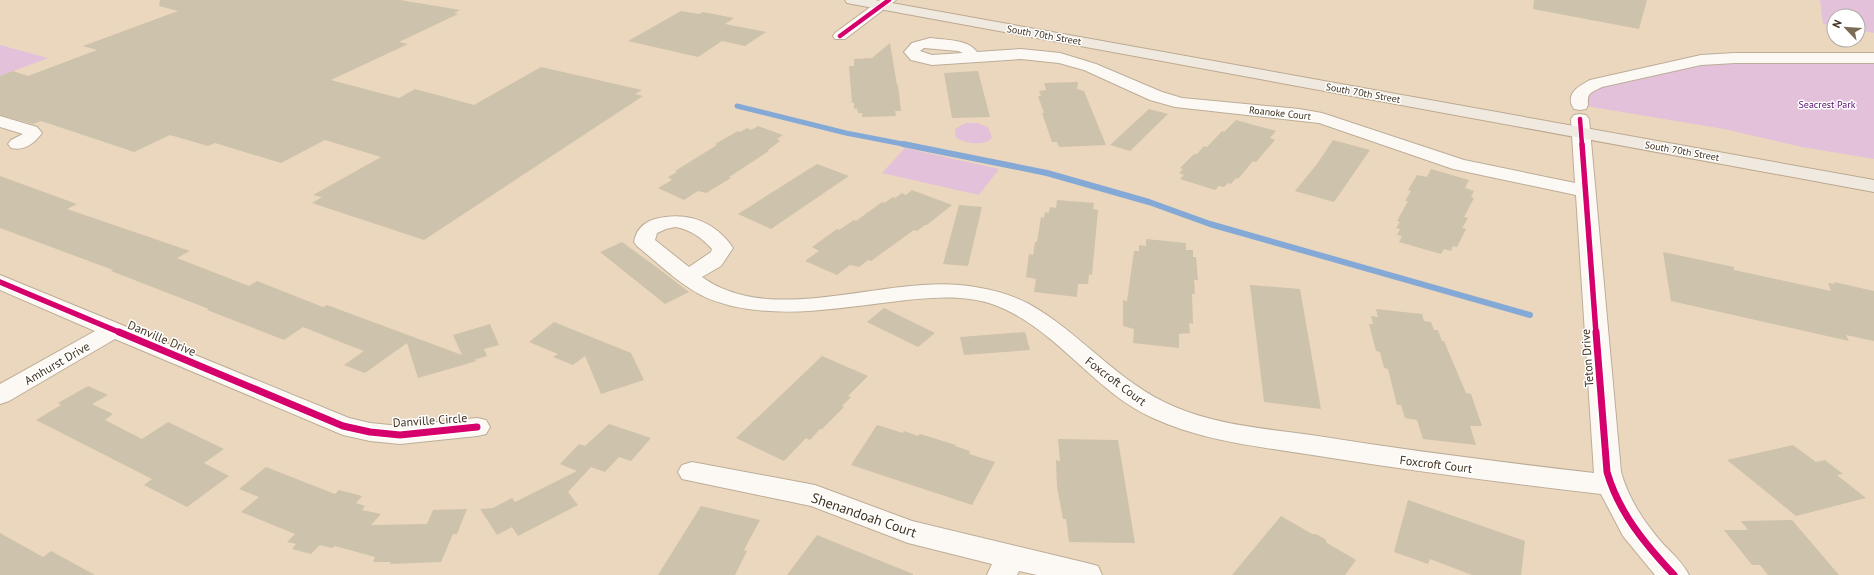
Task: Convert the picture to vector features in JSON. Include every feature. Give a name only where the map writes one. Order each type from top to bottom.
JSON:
[{"type":"main road","name":"South 70th Street","points":[[852,0],[885,3],[1581,119],[1874,186]]},
{"type":"main road","name":"South 70th Street","points":[[913,0],[1874,170]]},
{"type":"street","points":[[840,36],[885,3]]},
{"type":"street","name":"Roanoke Court","points":[[973,57],[1027,54],[1060,58],[1090,67],[1156,96],[1170,100],[1190,105],[1299,114],[1322,118],[1349,126],[1447,161],[1585,190]]},
{"type":"street","points":[[1581,119],[1579,96],[1582,91],[1596,83],[1630,74],[1701,60],[1735,58],[1874,58]]},
{"type":"street","name":"Teton Drive","points":[[1581,119],[1605,459],[1610,486],[1629,522],[1657,558],[1674,575]]},
{"type":"street","points":[[0,121],[31,131],[33,134],[27,140],[17,144]]},
{"type":"street","name":"Foxcroft Court","points":[[688,276],[704,288],[723,297],[765,305],[803,304],[932,290],[975,293],[1007,302],[1021,309],[1053,331],[1133,396],[1153,408],[1196,425],[1215,430],[1351,452],[1610,486]]},
{"type":"street","name":"Danville Drive","points":[[0,282],[316,416]]},
{"type":"street","name":"Amhurst Drive","points":[[0,395],[114,330]]},
{"type":"street","name":"Danville Circle","points":[[316,416],[343,426],[370,432],[400,435],[477,427]]},
{"type":"street","name":"Shenandoah Court","points":[[692,472],[815,496],[908,532],[1007,565],[1087,575]]},
{"type":"green space","points":[[1820,0],[1874,0],[1874,33],[1866,32],[1866,8],[1826,8],[1826,25],[1823,24]]},
{"type":"green space","points":[[0,45],[48,58],[0,76]]},
{"type":"green space","name":"Seacrest Park","points":[[1874,58],[1874,159],[1802,147],[1724,129],[1580,105],[1582,91],[1701,60]]},
{"type":"green space","points":[[966,123],[977,123],[988,127],[992,138],[984,142],[969,143],[956,138],[955,129]]},
{"type":"green space","points":[[905,148],[999,169],[979,195],[882,173]]},
{"type":"building","points":[[160,0],[400,0],[460,10],[454,13],[458,14],[399,42],[408,44],[331,80],[399,98],[415,89],[474,105],[541,67],[642,90],[635,94],[643,96],[424,240],[312,203],[322,197],[313,195],[381,157],[325,140],[281,163],[215,143],[208,146],[170,135],[134,152],[41,121],[33,124],[0,115],[0,76],[13,71],[28,76],[97,50],[83,46],[178,11],[159,6]]},
{"type":"building","points":[[1534,0],[1647,0],[1639,29],[1533,9]]},
{"type":"building","points":[[681,11],[699,14],[703,12],[734,18],[725,24],[766,32],[745,46],[722,41],[698,57],[628,41]]},
{"type":"building","points":[[890,43],[901,111],[895,111],[896,116],[862,117],[862,113],[858,113],[857,108],[854,109],[854,103],[852,103],[849,66],[854,66],[854,59],[872,58]]},
{"type":"building","points":[[978,71],[990,117],[952,118],[944,73]]},
{"type":"building","points":[[1078,82],[1077,89],[1084,91],[1106,145],[1059,147],[1057,142],[1052,142],[1042,113],[1044,113],[1038,96],[1041,96],[1039,91],[1046,90],[1044,83]]},
{"type":"building","points":[[1149,109],[1168,114],[1130,151],[1110,145]]},
{"type":"building","points":[[1236,120],[1276,131],[1270,138],[1275,140],[1256,162],[1253,161],[1238,179],[1236,178],[1231,184],[1228,183],[1224,187],[1219,186],[1215,190],[1180,179],[1184,175],[1179,173],[1183,169],[1180,168],[1204,146],[1207,147],[1222,131],[1224,132]]},
{"type":"building","points":[[758,126],[783,135],[777,139],[780,141],[767,151],[769,151],[729,177],[731,178],[706,193],[698,191],[684,200],[658,188],[672,180],[668,177],[677,172],[675,171],[717,145],[715,144],[738,131],[740,132],[747,128],[751,130]]},
{"type":"building","points":[[1333,140],[1370,150],[1334,202],[1295,191],[1317,164]]},
{"type":"building","points":[[817,164],[849,176],[771,229],[738,214]]},
{"type":"building","points":[[1431,169],[1469,180],[1465,188],[1474,191],[1471,197],[1474,198],[1464,217],[1468,218],[1462,228],[1466,229],[1457,247],[1453,246],[1451,251],[1444,249],[1441,254],[1399,242],[1402,236],[1397,235],[1400,229],[1396,228],[1400,222],[1397,221],[1408,201],[1405,201],[1411,191],[1408,190],[1417,175],[1427,177]]},
{"type":"building","points":[[0,176],[77,204],[67,209],[190,251],[177,258],[249,286],[257,281],[323,307],[327,305],[462,355],[453,335],[490,324],[499,345],[484,349],[487,356],[474,360],[477,361],[418,378],[407,343],[365,373],[344,365],[364,351],[303,327],[284,340],[111,271],[113,270],[0,228]]},
{"type":"building","points":[[912,190],[952,205],[927,225],[917,231],[914,230],[871,261],[868,260],[859,267],[850,265],[837,275],[805,261],[819,251],[812,247],[837,229],[839,230],[854,220],[856,221],[882,202],[884,203],[902,193],[906,195]]},
{"type":"building","points":[[1057,200],[1094,203],[1093,209],[1098,210],[1092,275],[1089,274],[1088,284],[1078,284],[1077,297],[1034,292],[1036,279],[1026,277],[1029,254],[1033,255],[1035,242],[1037,242],[1041,217],[1044,218],[1045,212],[1049,213],[1050,207],[1056,208]]},
{"type":"building","points":[[959,205],[982,207],[968,266],[943,264]]},
{"type":"building","points":[[1146,239],[1186,243],[1186,250],[1193,250],[1193,257],[1196,257],[1198,280],[1194,280],[1195,294],[1192,294],[1193,324],[1189,323],[1190,333],[1179,334],[1179,348],[1133,343],[1134,329],[1123,326],[1123,300],[1127,301],[1134,251],[1139,251],[1139,245],[1146,246]]},
{"type":"building","points":[[622,242],[689,292],[665,304],[600,252]]},
{"type":"building","points":[[1663,252],[1734,267],[1734,270],[1831,291],[1828,283],[1835,284],[1834,282],[1874,291],[1874,341],[1846,335],[1849,341],[1671,301]]},
{"type":"building","points":[[1250,285],[1300,289],[1321,409],[1264,402]]},
{"type":"building","points":[[884,308],[935,333],[918,347],[867,322]]},
{"type":"building","points":[[1376,309],[1422,314],[1424,321],[1431,322],[1434,330],[1438,330],[1466,393],[1471,394],[1482,426],[1470,426],[1476,445],[1423,439],[1417,420],[1405,418],[1401,405],[1397,405],[1388,369],[1384,368],[1380,352],[1376,351],[1369,324],[1373,324],[1371,316],[1378,317]]},
{"type":"building","points":[[554,322],[631,353],[644,380],[601,394],[585,356],[573,365],[553,357],[558,354],[529,342]]},
{"type":"building","points":[[1025,332],[1030,350],[964,355],[960,337]]},
{"type":"building","points":[[822,356],[868,376],[848,396],[851,397],[842,406],[844,407],[822,429],[820,429],[810,440],[806,438],[784,461],[736,438]]},
{"type":"building","points":[[88,386],[108,395],[92,404],[113,414],[105,420],[142,439],[168,422],[224,449],[204,463],[229,476],[187,507],[144,485],[152,479],[36,420],[61,405],[58,403]]},
{"type":"building","points":[[609,424],[651,438],[631,461],[619,457],[605,472],[591,467],[568,492],[578,505],[518,536],[512,527],[497,535],[480,509],[493,508],[512,498],[515,502],[577,471],[560,464],[579,444],[585,446]]},
{"type":"building","points":[[877,425],[903,433],[904,431],[918,436],[920,434],[956,445],[955,446],[970,451],[969,454],[995,462],[972,505],[851,465]]},
{"type":"building","points":[[1058,439],[1118,440],[1135,543],[1069,542],[1066,519],[1063,519],[1057,487],[1056,460],[1060,461]]},
{"type":"building","points":[[1793,445],[1816,462],[1825,460],[1843,474],[1837,475],[1866,498],[1796,516],[1727,460]]},
{"type":"building","points":[[266,467],[335,494],[339,490],[362,496],[356,503],[365,506],[362,510],[381,514],[371,525],[427,524],[433,510],[467,509],[457,534],[453,534],[441,562],[390,564],[391,562],[373,562],[375,557],[335,546],[332,548],[320,545],[311,554],[292,549],[296,544],[287,542],[295,534],[241,512],[259,497],[239,489]]},
{"type":"building","points":[[1408,500],[1525,541],[1521,575],[1472,575],[1430,559],[1428,564],[1394,552]]},
{"type":"building","points":[[701,506],[760,520],[744,550],[747,551],[735,575],[658,575]]},
{"type":"building","points":[[1281,516],[1312,534],[1316,534],[1325,539],[1327,543],[1356,560],[1345,575],[1232,575]]},
{"type":"building","points":[[1792,520],[1839,575],[1768,575],[1760,565],[1752,565],[1724,530],[1748,530],[1741,521]]},
{"type":"building","points":[[0,533],[43,557],[51,551],[95,575],[0,575]]},
{"type":"building","points":[[817,535],[913,574],[913,575],[787,575]]},
{"type":"waterway","points":[[737,106],[846,133],[907,145]]},
{"type":"waterway","points":[[903,144],[907,145]]},
{"type":"waterway","points":[[907,145],[1047,173],[1149,202],[1210,224],[1530,315]]},
{"type":"cycle path","points":[[840,36],[889,0]]},
{"type":"cycle path","points":[[1580,119],[1607,472],[1617,501],[1633,528],[1674,575]]},
{"type":"cycle path","points":[[0,282],[343,426],[370,432],[400,435],[477,427]]}]
